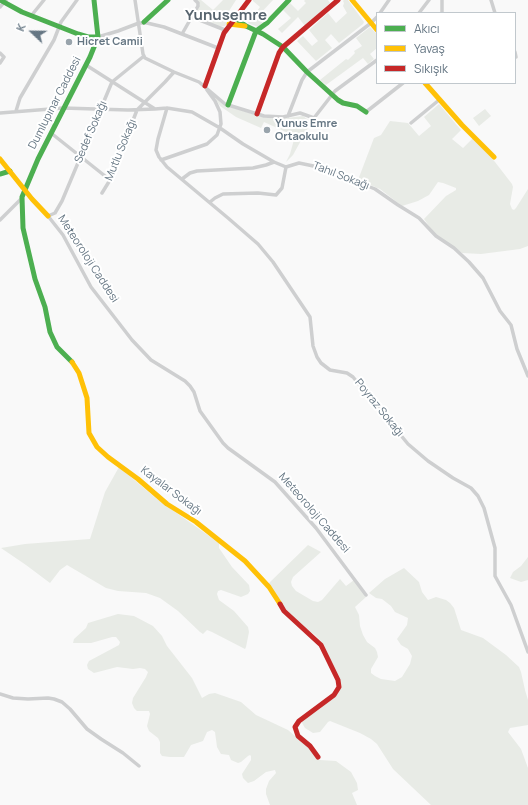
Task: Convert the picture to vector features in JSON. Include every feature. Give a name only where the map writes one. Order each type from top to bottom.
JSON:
[{"type":"street","points":[[31,16],[44,0]]},
{"type":"street","points":[[16,111],[20,98],[54,40],[59,26],[77,0]]},
{"type":"street","name":"Dumlupınar Caddesi","points":[[25,190],[63,108],[86,65],[98,37],[94,0]]},
{"type":"street","points":[[135,0],[142,23],[144,56],[174,72],[195,80],[219,99],[228,104],[257,114],[277,117],[300,113],[314,118],[332,94],[347,81],[376,61]]},
{"type":"street","points":[[2,2],[31,16],[83,36],[98,37],[142,23],[168,0]]},
{"type":"street","points":[[182,34],[198,5],[196,0]]},
{"type":"street","points":[[204,86],[225,30],[250,0]]},
{"type":"street","points":[[228,104],[256,31],[267,23],[289,0]]},
{"type":"street","points":[[257,114],[278,55],[284,47],[338,0]]},
{"type":"street","points":[[352,0],[376,29]]},
{"type":"street","points":[[381,12],[389,0]]},
{"type":"street","points":[[420,12],[429,0]]},
{"type":"street","points":[[442,0],[442,12]]},
{"type":"street","points":[[491,0],[494,12]]},
{"type":"street","points":[[192,17],[225,30]]},
{"type":"street","points":[[235,18],[246,26],[284,47],[307,72],[343,103],[354,105],[366,112],[402,84]]},
{"type":"street","points":[[288,116],[302,80],[307,72],[376,18]]},
{"type":"street","points":[[142,23],[160,26],[218,48]]},
{"type":"street","points":[[229,24],[246,26]]},
{"type":"street","points":[[0,53],[4,57],[0,63]]},
{"type":"street","name":"Sedef Sokağı","points":[[48,216],[55,213],[59,207],[112,82],[144,56]]},
{"type":"street","points":[[86,65],[155,109]]},
{"type":"street","name":"Mutlu Sokağı","points":[[102,193],[110,180],[137,110],[174,72]]},
{"type":"street","points":[[426,84],[465,129],[494,157]]},
{"type":"street","points":[[167,108],[156,147],[157,153],[161,160],[207,144],[213,139],[220,128],[220,112],[215,101],[204,86]]},
{"type":"street","points":[[411,123],[439,100]]},
{"type":"street","name":"Tahıl Sokağı","points":[[0,113],[63,108],[137,110],[167,108],[192,112],[274,162],[286,166],[299,163],[323,168],[379,191],[419,218],[436,236],[454,248],[469,262],[483,278],[500,311],[512,325],[517,350],[528,376]]},
{"type":"street","points":[[51,133],[110,180]]},
{"type":"street","name":"Meteoroloji Caddesi","points":[[0,159],[63,235],[92,287],[132,340],[151,360],[185,381],[190,386],[194,392],[200,411],[223,443],[270,478],[279,487],[316,528],[366,595]]},
{"type":"street","name":"Poyraz Sokağı","points":[[161,160],[167,167],[258,244],[280,271],[310,317],[313,346],[317,358],[321,363],[330,370],[347,373],[353,377],[408,444],[428,461],[471,488],[478,496],[484,508],[495,548],[495,576],[511,605],[528,652]]},
{"type":"street","points":[[182,179],[190,173],[197,171],[253,168],[274,162]]},
{"type":"street","points":[[210,202],[223,194],[258,193],[276,195],[282,188],[286,166]]},
{"type":"street","points":[[0,174],[10,171]]},
{"type":"street","name":"Kayalar Sokağı","points":[[25,190],[22,197],[23,228],[35,279],[45,308],[50,332],[57,347],[71,360],[79,374],[87,398],[90,433],[97,447],[167,504],[196,522],[245,561],[269,587],[284,611],[321,645],[338,680],[339,687],[334,695],[299,721],[295,727],[298,736],[310,746],[318,757]]},
{"type":"street","points":[[0,220],[22,197]]},
{"type":"street","points":[[0,694],[20,699],[48,698],[62,702],[100,739],[123,753],[139,766]]},
{"type":"shaded area","points":[[197,0],[201,0],[213,10],[223,0],[236,0],[229,11],[229,19],[225,26],[219,27],[194,16],[200,4]]},
{"type":"shaded area","points":[[253,0],[273,0],[258,16],[263,22],[258,27],[248,23],[260,7]]},
{"type":"shaded area","points":[[328,0],[330,3],[305,26],[298,17],[282,33],[278,29],[291,18],[283,10],[290,3],[298,11],[306,3],[304,1]]},
{"type":"shaded area","points":[[344,0],[348,0],[364,22],[339,43],[331,34],[325,40],[332,48],[316,61],[297,41],[303,36],[312,46],[318,41],[309,30],[328,13],[336,23],[347,13],[343,6]]},
{"type":"shaded area","points":[[370,27],[376,33],[376,49],[370,54],[374,59],[368,64],[363,58],[326,85],[320,80],[346,59],[348,60],[355,53],[354,51],[362,46],[356,38]]},
{"type":"shaded area","points":[[213,95],[224,105],[262,117],[279,119],[303,116],[310,121],[309,126],[293,155],[286,162],[295,136],[264,122],[261,128],[236,117],[220,106]]},
{"type":"shaded area","points":[[439,104],[461,130],[452,139],[463,148],[473,138],[495,162],[512,184],[513,187],[510,204],[512,209],[514,210],[516,208],[528,189],[528,246],[520,249],[481,254],[462,253],[433,232],[424,219],[446,196],[456,190],[456,188],[438,182],[429,195],[418,201],[402,206],[380,189],[358,180],[374,138],[381,135],[390,121],[408,123],[419,136],[431,126],[424,117]]},
{"type":"shaded area","points":[[485,109],[491,116],[479,126],[473,118]]},
{"type":"shaded area","points":[[119,467],[157,499],[219,543],[219,548],[232,567],[249,585],[250,591],[248,594],[241,597],[221,590],[218,591],[217,594],[219,600],[234,611],[248,627],[249,632],[245,649],[207,630],[203,634],[178,611],[160,598],[146,593],[118,591],[106,588],[67,565],[60,570],[50,583],[1,548],[25,544],[90,539],[105,492]]},
{"type":"shaded area","points":[[308,545],[321,552],[293,577],[291,582],[292,586],[296,591],[313,601],[318,602],[322,600],[340,579],[346,586],[354,580],[366,597],[355,607],[359,615],[363,635],[367,642],[375,648],[377,652],[378,657],[371,669],[371,673],[375,676],[381,679],[395,681],[402,677],[410,664],[412,656],[408,649],[401,645],[397,639],[407,625],[408,618],[395,612],[391,606],[382,599],[376,598],[369,593],[385,579],[404,568],[419,582],[422,592],[428,600],[436,597],[450,603],[454,608],[461,630],[483,638],[519,667],[528,700],[528,725],[510,728],[508,732],[521,749],[528,768],[528,805],[431,805],[393,769],[377,744],[371,739],[330,721],[320,732],[313,733],[305,728],[301,721],[321,708],[340,686],[320,640],[291,616],[268,584]]},
{"type":"shaded area","points":[[528,557],[528,580],[521,582],[510,578],[513,572],[521,566]]},
{"type":"shaded area","points":[[118,614],[134,616],[153,626],[162,636],[167,646],[192,678],[202,698],[209,694],[215,693],[241,702],[256,715],[288,730],[309,748],[320,760],[336,761],[351,772],[357,783],[358,790],[352,793],[357,805],[270,805],[266,794],[266,789],[269,781],[276,773],[275,770],[266,772],[254,781],[248,783],[243,778],[242,774],[251,760],[251,756],[248,756],[238,763],[231,760],[229,755],[221,754],[217,747],[215,732],[212,730],[207,732],[203,741],[191,745],[184,757],[162,756],[160,753],[160,742],[158,738],[149,731],[147,726],[150,714],[149,711],[137,711],[132,703],[133,698],[148,672],[145,669],[140,668],[133,669],[117,667],[94,673],[88,669],[87,665],[89,661],[119,645],[120,642],[116,637],[91,643],[73,643],[74,639],[86,628],[88,623]]},
{"type":"traffic: fast","points":[[0,0],[22,12],[78,34],[88,37],[98,37]]},
{"type":"traffic: fast","points":[[72,362],[57,347],[50,332],[45,307],[35,279],[23,228],[22,197],[38,159],[90,57],[98,37],[94,0]]},
{"type":"traffic: fast","points":[[144,22],[168,0]]},
{"type":"traffic: fast","points":[[228,105],[256,31],[267,23],[289,0]]},
{"type":"traffic: fast","points":[[235,18],[283,47],[307,72],[338,100],[343,103],[357,106],[366,112]]},
{"type":"traffic: fast","points":[[0,174],[10,171]]},
{"type":"traffic: slow","points":[[352,0],[376,29]]},
{"type":"traffic: slow","points":[[229,24],[245,26]]},
{"type":"traffic: slow","points":[[426,84],[462,125],[494,157]]},
{"type":"traffic: slow","points":[[0,159],[32,199],[48,216]]},
{"type":"traffic: slow","points":[[72,362],[79,373],[87,398],[89,433],[97,447],[167,504],[196,522],[245,561],[269,587],[280,604]]},
{"type":"traffic: jam","points":[[205,86],[224,33],[249,0]]},
{"type":"traffic: jam","points":[[257,114],[279,53],[283,47],[338,0]]},
{"type":"traffic: jam","points":[[280,604],[284,611],[321,645],[338,680],[339,687],[334,695],[299,721],[295,727],[298,736],[310,746],[318,757]]},
{"type":"place","name":"Hicret Camii","points":[[69,42]]},
{"type":"place","name":"Yunus Emre Ortaokulu","points":[[267,130]]},
{"type":"district","name":"Yunusemre","points":[[226,16]]}]
